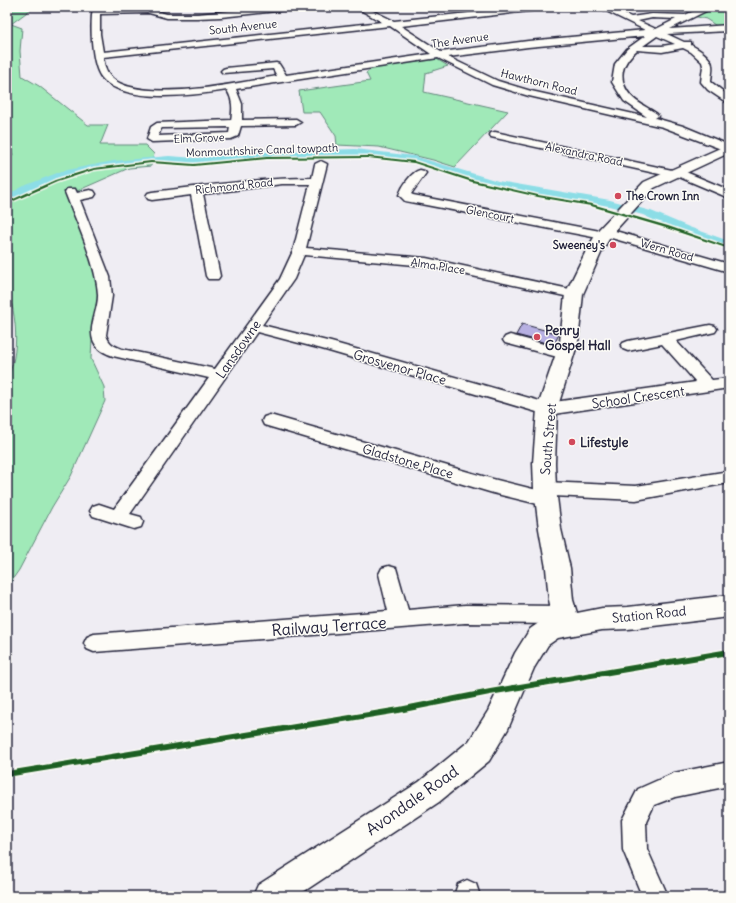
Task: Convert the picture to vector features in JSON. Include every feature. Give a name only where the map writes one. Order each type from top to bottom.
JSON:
[{"type":"street","points":[[96,10],[149,11],[167,16],[197,20],[221,15],[295,7]]},
{"type":"street","name":"Hawthorn Road","points":[[359,7],[392,24],[460,68],[495,83],[529,93],[666,124],[728,148]]},
{"type":"street","name":"South Avenue","points":[[98,55],[392,24],[443,15],[546,7]]},
{"type":"street","points":[[602,7],[657,32],[693,42]]},
{"type":"street","points":[[666,124],[628,100],[615,80],[617,66],[622,58],[633,48],[657,32],[710,7]]},
{"type":"street","name":"The Avenue","points":[[96,10],[94,33],[101,68],[105,77],[115,84],[159,93],[196,92],[510,45],[657,32],[703,23],[716,28],[729,28]]},
{"type":"street","points":[[652,16],[686,17],[703,23],[708,32],[706,36],[693,42],[656,50],[614,47],[601,36],[604,35],[605,31],[614,25],[630,20],[652,16]]},
{"type":"street","points":[[197,20],[201,44]]},
{"type":"street","points":[[693,42],[694,50],[706,61],[708,66],[706,82],[718,95],[729,101]]},
{"type":"street","points":[[226,71],[289,64]]},
{"type":"street","points":[[276,66],[283,78]]},
{"type":"street","name":"Elm Grove","points":[[151,142],[231,136],[234,134],[238,102],[230,87]]},
{"type":"street","name":"Elm Grove","points":[[236,123],[296,122]]},
{"type":"street","name":"Alexandra Road","points":[[495,135],[675,172],[728,193]]},
{"type":"street","name":"South Street","points":[[567,620],[561,600],[558,568],[550,529],[545,494],[544,463],[547,409],[572,328],[574,294],[594,251],[604,234],[649,185],[728,148]]},
{"type":"street","name":"Lansdowne","points":[[99,511],[126,520],[220,375],[287,279],[299,251],[316,181],[322,164]]},
{"type":"street","name":"Glencourt","points":[[420,174],[407,190],[405,195],[409,198],[604,234]]},
{"type":"street","name":"Richmond Road","points":[[152,196],[282,181],[316,181]]},
{"type":"street","points":[[196,190],[213,276]]},
{"type":"street","points":[[90,194],[72,195],[103,277],[105,296],[99,335],[100,342],[106,348],[118,353],[220,375]]},
{"type":"street","name":"Wern Road","points":[[604,234],[729,268]]},
{"type":"street","name":"Alma Place","points":[[299,251],[426,262],[574,294]]},
{"type":"street","name":"Grosvenor Place","points":[[253,327],[326,345],[547,409]]},
{"type":"street","points":[[628,346],[710,329]]},
{"type":"street","points":[[665,338],[709,387]]},
{"type":"street","points":[[510,340],[565,354]]},
{"type":"street","name":"School Crescent","points":[[547,409],[729,383]]},
{"type":"street","name":"Gladstone Place","points":[[270,421],[486,484],[545,494],[636,493],[729,477]]},
{"type":"street","points":[[389,574],[400,620]]},
{"type":"street","name":"Station Road","points":[[567,620],[628,618],[729,606]]},
{"type":"street","name":"Railway Terrace","points":[[94,643],[464,614],[567,620]]},
{"type":"street","name":"Avondale Road","points":[[269,896],[429,792],[479,751],[498,720],[524,661],[539,638],[552,628],[567,620]]},
{"type":"street","points":[[654,896],[635,850],[634,820],[646,797],[674,785],[729,774]]},
{"type":"green space","points":[[7,7],[34,7],[11,24],[22,28],[20,51],[22,76],[39,86],[88,125],[108,125],[100,145],[145,145],[154,154],[151,166],[129,168],[77,191],[69,200],[99,277],[99,300],[92,337],[91,359],[104,387],[105,401],[71,476],[52,507],[19,570],[7,587],[7,379],[14,358],[16,334],[13,310],[7,289],[7,162],[13,155],[7,130]]},
{"type":"green space","points":[[718,7],[729,7],[729,26],[718,27],[706,19],[693,16]]},
{"type":"green space","points":[[435,58],[448,66],[426,73],[424,92],[508,111],[455,167],[379,147],[337,145],[336,136],[320,112],[302,112],[299,91],[370,81],[366,73],[373,68]]},
{"type":"building","name":"Penry Gospel Hall","points":[[522,324],[559,334],[554,345],[516,335]]},
{"type":"waterway","points":[[7,199],[28,188],[66,173],[113,164],[169,159],[196,161],[262,155],[355,152],[414,159],[497,184],[610,203],[647,213],[685,230],[729,245]]},
{"type":"cycle path","name":"Monmouthshire Canal towpath","points":[[7,203],[56,181],[94,169],[151,162],[194,165],[267,158],[368,157],[414,162],[472,181],[538,196],[591,205],[667,227],[729,248]]},
{"type":"cycle path","points":[[7,774],[399,710],[490,692],[729,652]]},
{"type":"place","name":"The Crown Inn","points":[[618,196]]},
{"type":"place","name":"Sweeney's","points":[[613,245]]},
{"type":"place","name":"Penry Gospel Hall","points":[[537,337]]},
{"type":"place","name":"Lifestyle","points":[[572,442]]}]
